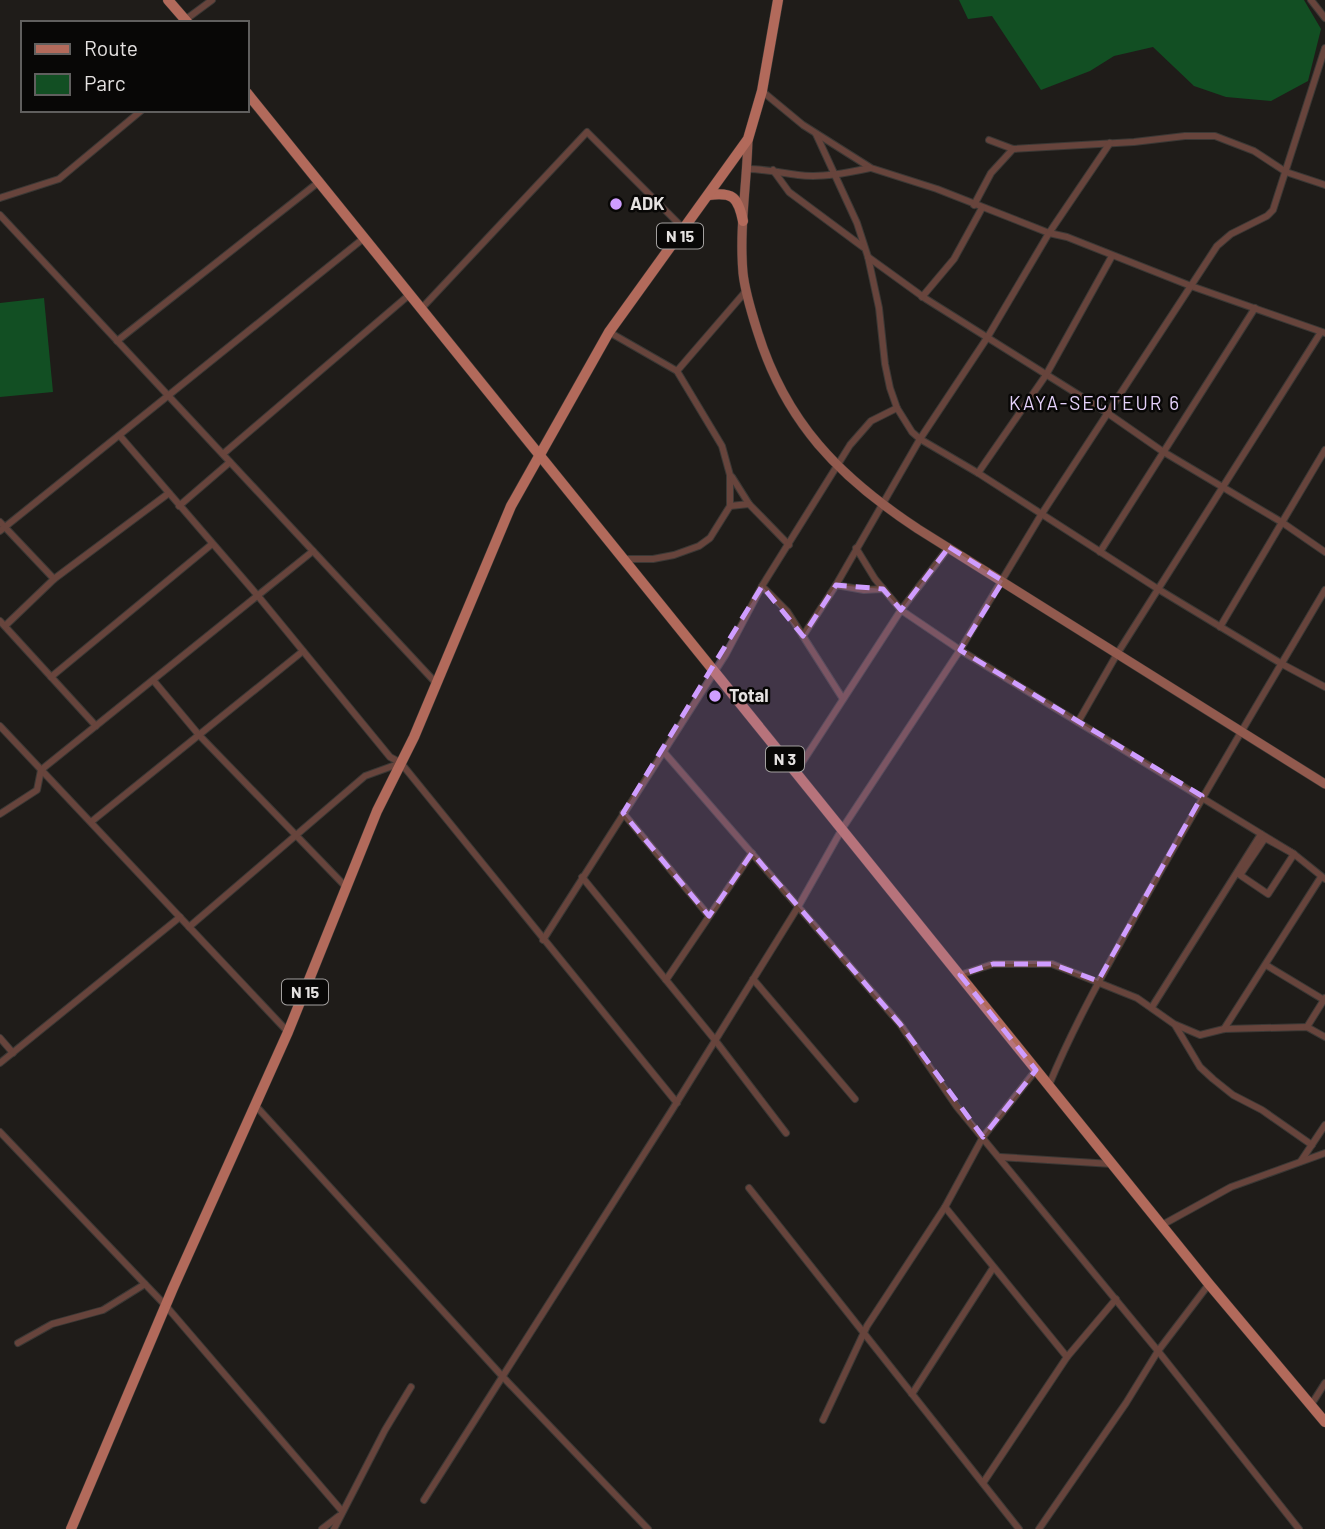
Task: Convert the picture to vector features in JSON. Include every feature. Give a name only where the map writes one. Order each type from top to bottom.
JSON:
[{"type":"main road","points":[[168,0],[186,21]]},
{"type":"main road","name":"N 15","points":[[71,1529],[166,1306],[288,1032],[377,811],[401,763],[511,506],[609,332],[748,139],[762,91],[778,0]]},
{"type":"main road","name":"N 3","points":[[248,94],[1209,1284],[1325,1423]]},
{"type":"main road","points":[[748,139],[742,261],[746,291],[760,341],[793,412],[836,466],[881,505],[1325,784]]},
{"type":"main road","points":[[709,195],[729,195],[734,198],[740,207],[743,220]]},
{"type":"street","points":[[186,21],[212,0]]},
{"type":"street","points":[[1311,0],[1325,18]]},
{"type":"street","points":[[424,1500],[677,1103],[798,907],[842,829],[960,650],[1106,412],[1217,246],[1231,234],[1268,216],[1273,210],[1325,48]]},
{"type":"street","points":[[762,91],[816,134],[871,168],[937,189],[1191,286],[1323,333],[1117,654],[1078,722]]},
{"type":"street","points":[[0,198],[59,179],[140,112]]},
{"type":"street","points":[[421,309],[587,132],[684,229]]},
{"type":"street","points":[[816,134],[857,223],[868,257],[879,308],[885,364],[897,408],[907,425],[920,439],[978,473],[1158,589],[1325,687]]},
{"type":"street","points":[[989,140],[1013,149],[1215,136],[1254,151],[1286,172],[1325,185]]},
{"type":"street","points":[[803,636],[836,585],[920,439],[987,338],[1049,233],[1110,143]]},
{"type":"street","points":[[974,205],[991,173],[1013,149]]},
{"type":"street","points":[[748,169],[774,170],[798,175],[834,174],[871,168]]},
{"type":"street","points":[[774,170],[789,192],[865,248]]},
{"type":"street","points":[[117,341],[320,181]]},
{"type":"street","points":[[922,297],[954,258],[982,208]]},
{"type":"street","points":[[0,215],[436,683]]},
{"type":"street","points":[[54,579],[2,527],[169,397],[364,238]]},
{"type":"street","points":[[978,473],[1046,375],[1112,256]]},
{"type":"street","points":[[868,257],[922,297],[1325,552]]},
{"type":"street","points":[[677,371],[746,291]]},
{"type":"street","points":[[222,454],[409,295]]},
{"type":"street","points":[[1100,552],[1255,309]]},
{"type":"street","points":[[609,332],[677,371],[722,446],[730,475],[730,506],[717,529],[699,546],[653,559],[622,559]]},
{"type":"street","points":[[543,940],[742,627],[762,586],[836,466],[871,421],[897,408]]},
{"type":"street","points":[[120,436],[258,596],[390,757],[401,763],[677,1103]]},
{"type":"street","points":[[1220,627],[1325,450]]},
{"type":"street","points":[[179,506],[230,462]]},
{"type":"street","points":[[730,475],[750,505],[789,545]]},
{"type":"street","points":[[96,726],[2,623],[54,579],[169,494]]},
{"type":"street","points":[[730,506],[750,505]]},
{"type":"street","points":[[51,677],[212,544]]},
{"type":"street","points":[[796,772],[901,610],[949,547]]},
{"type":"street","points":[[856,548],[883,589],[901,610],[960,650],[1294,854],[1323,878],[1224,1029]]},
{"type":"street","points":[[0,814],[37,790],[41,770],[313,551]]},
{"type":"street","points":[[836,585],[864,590],[883,589]]},
{"type":"street","points":[[762,586],[787,611],[843,699]]},
{"type":"street","points":[[1048,1085],[1072,1030],[1098,981],[1202,796],[1325,590]]},
{"type":"street","points":[[91,822],[303,651]]},
{"type":"street","points":[[153,680],[199,735],[347,888]]},
{"type":"street","points":[[0,726],[288,1032]]},
{"type":"street","points":[[663,751],[900,1024],[957,1107],[1116,1299],[1300,1529]]},
{"type":"street","points":[[189,927],[365,776],[401,763]]},
{"type":"street","points":[[623,813],[709,916]]},
{"type":"street","points":[[1152,1007],[1261,834]]},
{"type":"street","points":[[1265,838],[1294,854],[1268,894],[1240,875],[1265,838]]},
{"type":"street","points":[[666,980],[752,853]]},
{"type":"street","points":[[582,877],[715,1040],[786,1133]]},
{"type":"street","points":[[0,1063],[180,917]]},
{"type":"street","points":[[960,975],[993,964],[1052,964],[1098,981],[1152,1007],[1174,1024],[1200,1035],[1224,1029],[1307,1027],[1325,1037]]},
{"type":"street","points":[[1266,965],[1325,999],[1307,1027]]},
{"type":"street","points":[[753,979],[855,1099]]},
{"type":"street","points":[[1174,1024],[1200,1067],[1213,1080],[1312,1145]]},
{"type":"street","points":[[0,1038],[13,1053]]},
{"type":"street","points":[[823,1420],[864,1332],[945,1207],[983,1137],[1036,1070]]},
{"type":"street","points":[[255,1105],[503,1377],[648,1529]]},
{"type":"street","points":[[1301,1161],[1325,1125]]},
{"type":"street","points":[[0,1132],[166,1306],[341,1513]]},
{"type":"street","points":[[1162,1225],[1231,1187],[1325,1153]]},
{"type":"street","points":[[1000,1157],[1114,1165]]},
{"type":"street","points":[[749,1188],[1020,1529]]},
{"type":"street","points":[[945,1207],[1067,1357]]},
{"type":"street","points":[[912,1394],[993,1268]]},
{"type":"street","points":[[18,1343],[52,1324],[103,1310],[145,1284]]},
{"type":"street","points":[[1039,1529],[1126,1403],[1158,1351],[1209,1284]]},
{"type":"street","points":[[983,1483],[1067,1357],[1116,1299]]},
{"type":"street","points":[[1311,1405],[1325,1383]]},
{"type":"street","points":[[334,1529],[385,1430],[411,1387]]},
{"type":"street","points":[[321,1529],[341,1513]]},
{"type":"highlighted area","points":[[949,547],[1003,581],[960,650],[1202,796],[1098,981],[1052,964],[993,964],[960,975],[1036,1070],[983,1137],[900,1024],[752,853],[709,916],[623,813],[762,586],[803,636],[836,585],[883,589],[901,610]]},
{"type":"green space","points":[[959,0],[1304,0],[1321,29],[1308,81],[1271,101],[1226,97],[1194,86],[1153,47],[1114,56],[1090,71],[1041,90],[992,16],[968,19]]},
{"type":"green space","points":[[44,298],[53,392],[0,397],[0,303]]},
{"type":"place","name":"ADK","points":[[616,204]]},
{"type":"place","name":"Total","points":[[715,696]]},
{"type":"district","name":"KAYA-SECTEUR 6","points":[[1095,403]]}]
